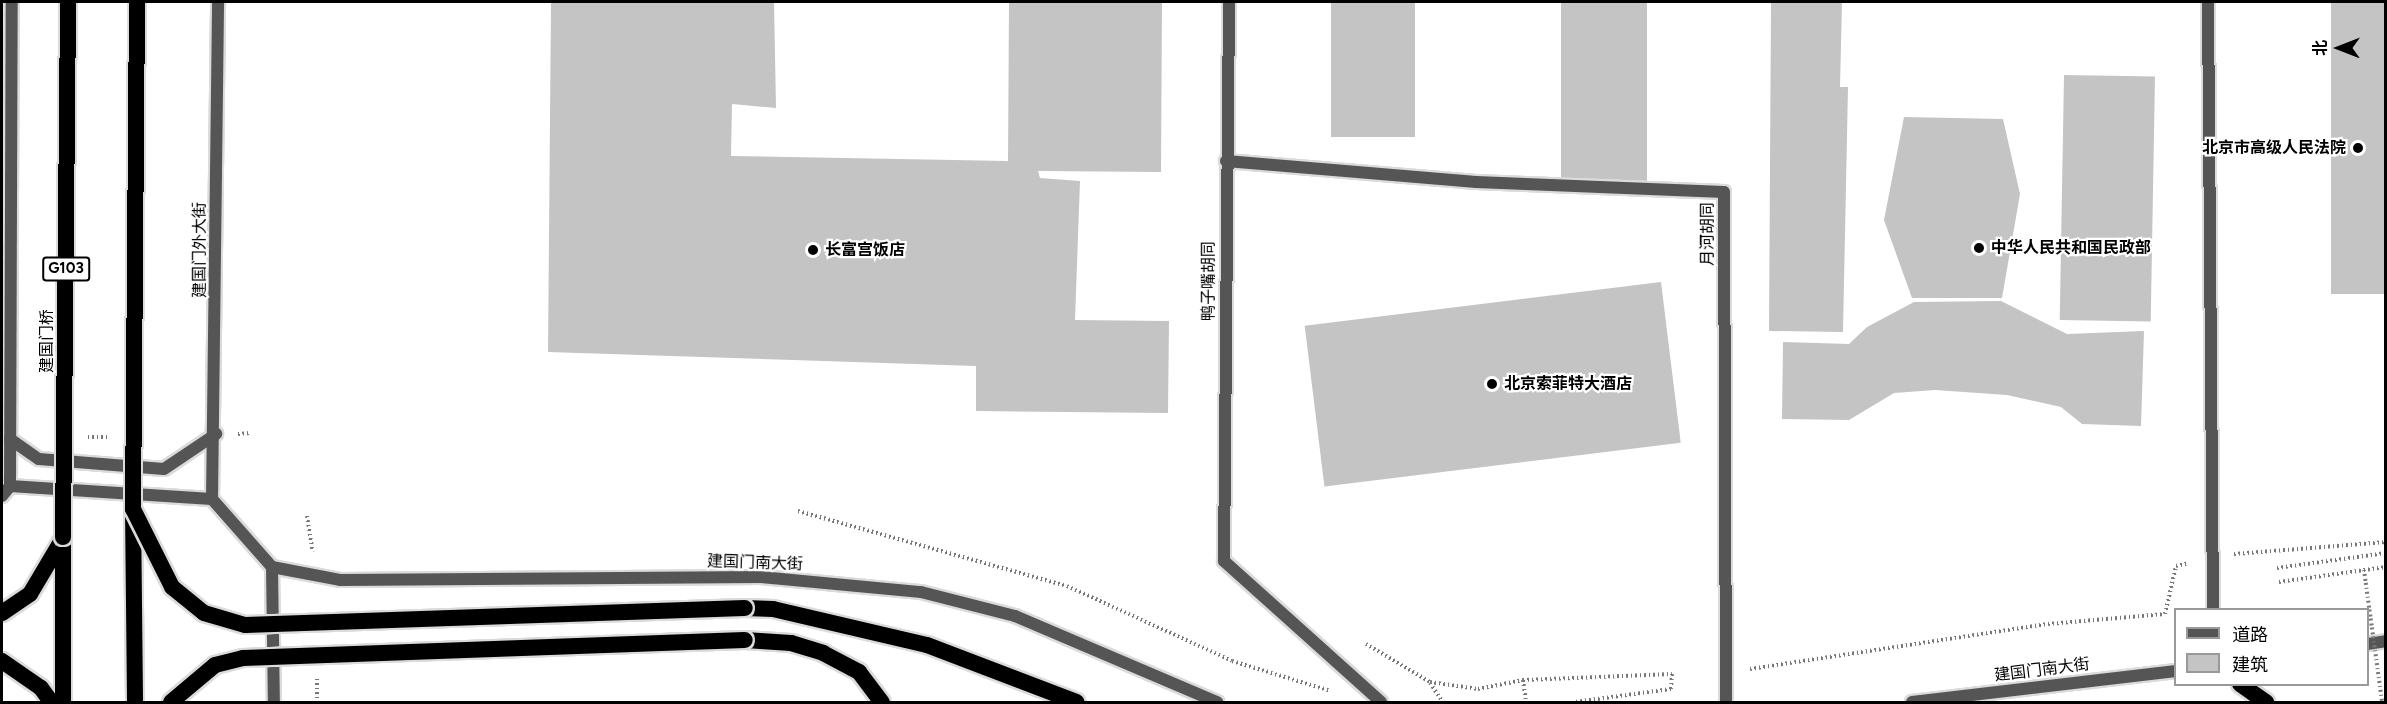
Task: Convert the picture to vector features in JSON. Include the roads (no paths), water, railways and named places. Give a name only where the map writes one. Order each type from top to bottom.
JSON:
[{"type":"highway","name":"建国门桥","points":[[63,702],[68,2]]},
{"type":"highway","points":[[135,702],[133,510],[137,2]]},
{"type":"highway","points":[[133,510],[172,587],[204,613],[245,626],[745,608],[773,609],[927,645],[1076,702]]},
{"type":"highway","points":[[2,614],[30,594],[63,537]]},
{"type":"highway","points":[[171,702],[215,665],[243,658],[745,640],[791,643],[823,653],[859,672],[882,702]]},
{"type":"highway","points":[[2,661],[41,688],[51,702]]},
{"type":"highway","points":[[2243,686],[2266,702]]},
{"type":"street","points":[[2,496],[10,486],[12,2]]},
{"type":"street","name":"建国门外大街","points":[[212,500],[216,434],[218,2]]},
{"type":"street","name":"鸭子嘴胡同","points":[[1229,2],[1224,561],[1381,702]]},
{"type":"street","points":[[2208,2],[2212,608]]},
{"type":"street","name":"月河胡同","points":[[1226,161],[1476,182],[1724,192],[1726,702]]},
{"type":"street","points":[[10,439],[39,459],[164,469],[216,434]]},
{"type":"street","points":[[10,486],[212,500],[272,567],[274,702]]},
{"type":"street","name":"建国门南大街","points":[[272,567],[340,580],[760,577],[921,592],[1015,616],[1217,702]]},
{"type":"street","points":[[2369,644],[2385,641]]},
{"type":"street","name":"建国门南大街","points":[[1912,702],[2174,671]]},
{"type":"place","name":"北京市高级人民法院","points":[[2358,148]]},
{"type":"place","name":"中华人民共和国民政部","points":[[1979,248]]},
{"type":"place","name":"长富宫饭店","points":[[813,250]]},
{"type":"place","name":"北京索菲特大酒店","points":[[1492,384]]}]
